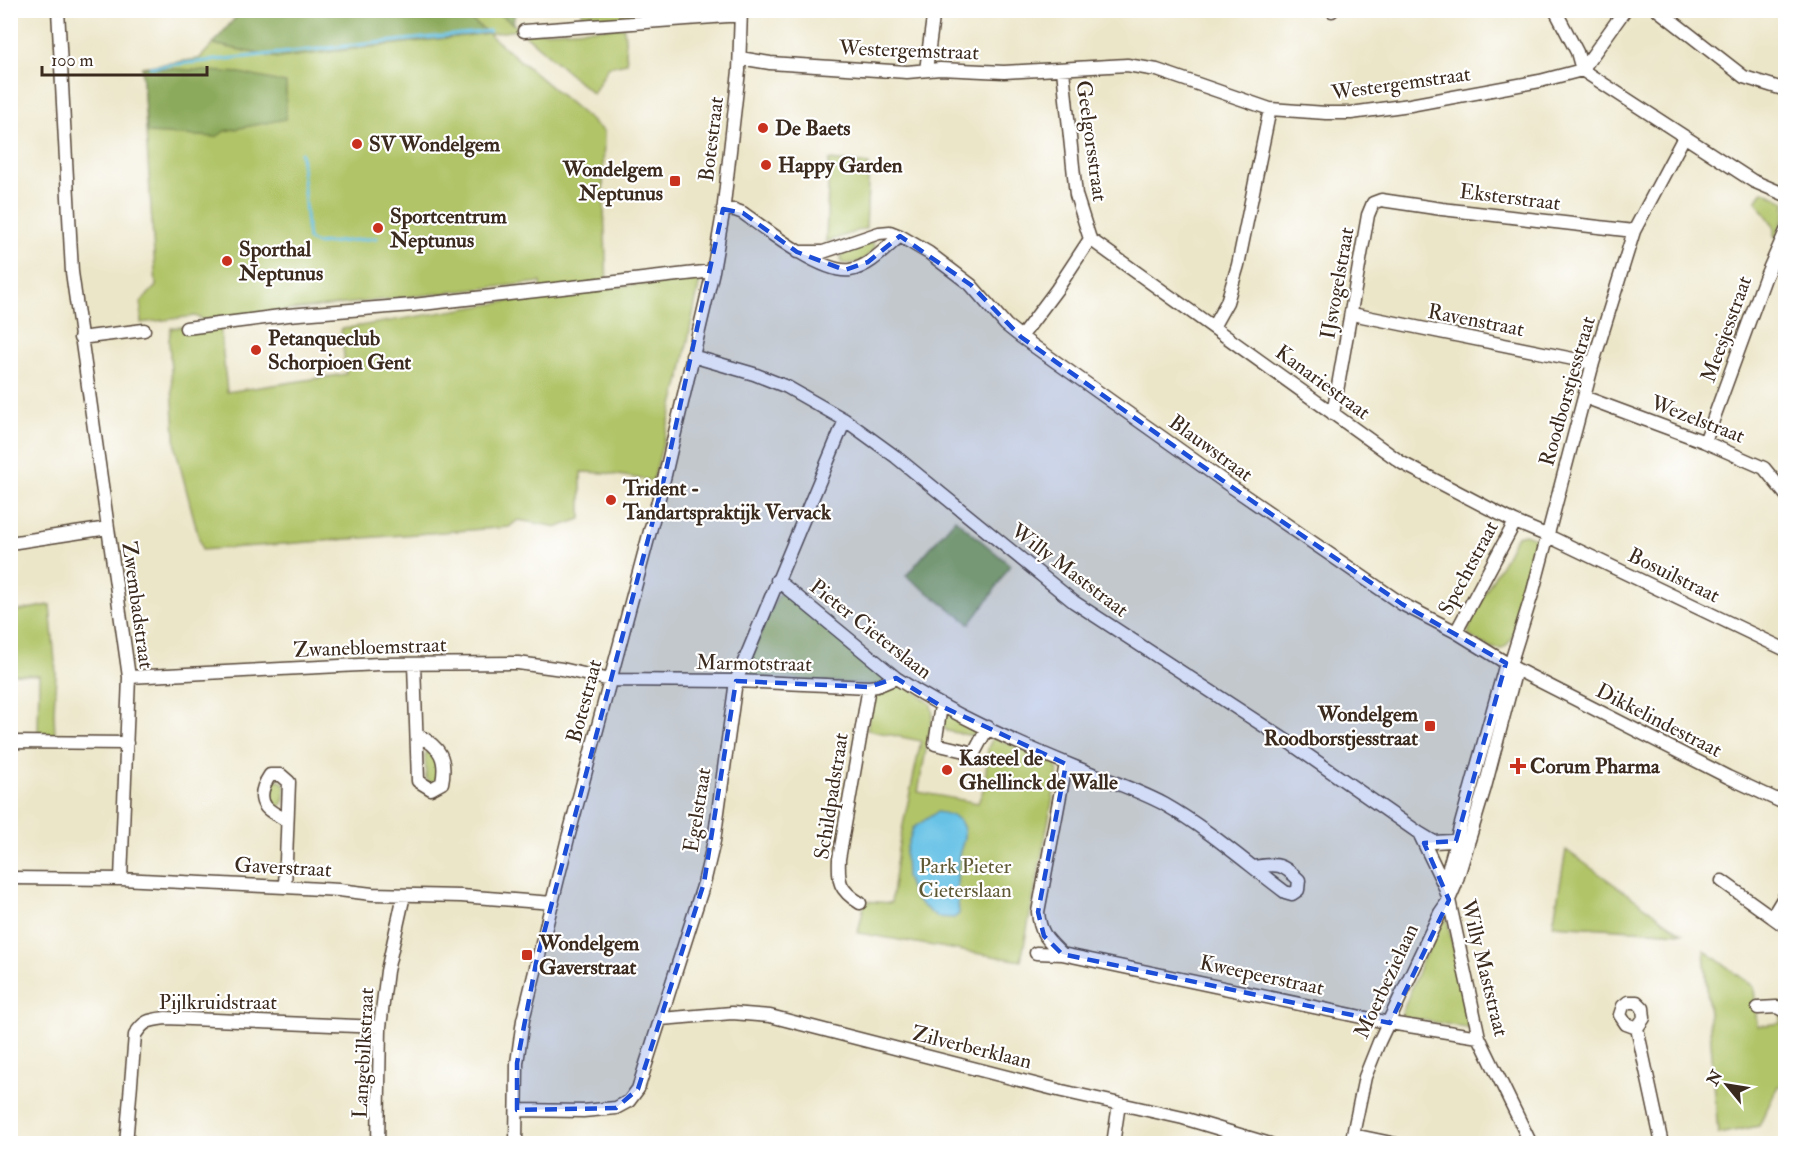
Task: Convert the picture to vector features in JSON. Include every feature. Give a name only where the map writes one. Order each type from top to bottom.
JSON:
[{"type":"street","name":"Zwembadstraat","points":[[58,10],[72,272],[129,677],[121,879]]},
{"type":"street","points":[[926,70],[934,10]]},
{"type":"street","points":[[1555,10],[1577,52],[1582,70],[1754,181],[1785,195]]},
{"type":"street","points":[[1582,70],[1625,10]]},
{"type":"street","points":[[1658,10],[1744,77],[1785,90]]},
{"type":"street","points":[[524,31],[741,13]]},
{"type":"street","name":"Botestraat","points":[[516,1143],[517,1063],[523,1020],[568,838],[665,475],[713,271],[723,210],[740,58],[741,13]]},
{"type":"street","name":"Westergemstraat","points":[[740,58],[782,64],[908,72],[926,70],[1004,72],[1127,66],[1157,70],[1270,109],[1326,113],[1352,113],[1410,105],[1540,81],[1582,70]]},
{"type":"street","name":"Geelgorsstraat","points":[[1063,70],[1076,195],[1090,239]]},
{"type":"street","points":[[1213,327],[1227,302],[1238,265],[1270,109]]},
{"type":"street","name":"Roodborstjesstraat","points":[[1444,885],[1485,787],[1511,666],[1546,535],[1593,363],[1634,231],[1684,137]]},
{"type":"street","name":"Eksterstraat","points":[[1381,200],[1634,231]]},
{"type":"street","name":"IJsvogelstraat","points":[[1333,414],[1368,215],[1373,203],[1381,200]]},
{"type":"street","points":[[723,210],[743,213],[798,252],[839,269],[850,270],[868,262],[900,236]]},
{"type":"street","name":"Meesjesstraat","points":[[1705,442],[1785,231]]},
{"type":"street","name":"Blauwstraat","points":[[798,252],[823,252],[879,232],[890,232],[900,236],[929,253],[971,285],[1006,325],[1021,337],[1229,485],[1402,604],[1456,632],[1511,666]]},
{"type":"street","points":[[1021,337],[1057,289],[1090,239]]},
{"type":"street","name":"Kanariestraat","points":[[1090,239],[1402,463],[1515,522],[1546,535]]},
{"type":"street","points":[[186,328],[288,315],[413,305],[713,271]]},
{"type":"street","name":"Ravenstraat","points":[[1352,314],[1593,363]]},
{"type":"street","points":[[80,338],[144,330]]},
{"type":"street","name":"Willy Maststraat","points":[[692,356],[754,374],[787,387],[845,420],[896,457],[1074,602],[1293,745],[1419,833],[1434,842],[1462,841]]},
{"type":"street","name":"Wezelstraat","points":[[1584,397],[1705,442],[1764,468],[1785,495]]},
{"type":"street","name":"Egelstraat","points":[[517,1110],[583,1111],[616,1108],[629,1101],[638,1089],[704,883],[714,841],[736,681],[845,420]]},
{"type":"street","name":"Spechtstraat","points":[[1456,632],[1515,522]]},
{"type":"street","points":[[10,543],[108,528]]},
{"type":"street","name":"Bosuilstraat","points":[[1546,535],[1785,650]]},
{"type":"street","name":"Pieter Cieterslaan","points":[[777,580],[896,678],[941,706],[1066,764],[1161,803],[1199,825],[1253,867]]},
{"type":"street","name":"Zwanebloemstraat","points":[[129,677],[414,664],[518,663],[562,669],[610,680]]},
{"type":"street","points":[[414,664],[418,735]]},
{"type":"street","name":"Dikkelindestraat","points":[[1511,666],[1785,804]]},
{"type":"street","name":"Marmotstraat","points":[[610,680],[736,681],[869,687],[896,678]]},
{"type":"street","name":"Schildpadstraat","points":[[860,903],[845,894],[838,877],[839,859],[869,687]]},
{"type":"street","name":"Pieter Cieterslaan","points":[[941,706],[935,744],[974,753],[988,727]]},
{"type":"street","points":[[10,742],[127,743]]},
{"type":"street","points":[[1062,954],[1044,936],[1039,925],[1038,912],[1066,764]]},
{"type":"street","points":[[285,887],[287,822]]},
{"type":"street","name":"Willy Maststraat","points":[[1419,833],[1449,900],[1479,1037],[1531,1143]]},
{"type":"street","name":"Moerbezielaan","points":[[1352,1139],[1365,1077],[1427,939],[1449,900],[1462,841]]},
{"type":"street","name":"Gaverstraat","points":[[10,878],[121,879],[339,890],[372,894],[461,896],[553,903]]},
{"type":"street","points":[[1722,881],[1785,927]]},
{"type":"street","points":[[1772,917],[1785,894]]},
{"type":"street","name":"Langebilkstraat","points":[[378,1143],[380,1027],[387,971],[404,895]]},
{"type":"street","name":"Kweepeerstraat","points":[[1036,953],[1062,954],[1390,1023],[1479,1037]]},
{"type":"street","points":[[1758,1008],[1777,1007],[1785,1012]]},
{"type":"street","name":"Zilverberklaan","points":[[661,1019],[732,1013],[770,1016],[1183,1118],[1223,1137],[1270,1143]]},
{"type":"street","name":"Pijlkruidstraat","points":[[126,1143],[135,1035],[141,1024],[166,1018],[380,1027]]},
{"type":"street","points":[[1637,1028],[1662,1143]]},
{"type":"street","points":[[1113,1143],[1119,1104]]},
{"type":"street","points":[[1352,1139],[1396,1143]]},
{"type":"highlighted area","points":[[723,209],[743,213],[797,252],[845,270],[868,262],[900,236],[971,285],[1021,337],[1229,485],[1402,604],[1506,663],[1456,841],[1424,843],[1449,900],[1390,1023],[1062,954],[1044,936],[1038,912],[1066,764],[941,706],[896,678],[869,687],[736,681],[704,883],[638,1089],[616,1108],[517,1110],[517,1063],[536,963],[665,475]]},
{"type":"green space","points":[[459,10],[496,11],[517,27],[518,30],[489,34],[604,132],[603,181],[607,287],[700,280],[681,375],[653,481],[606,473],[581,472],[581,519],[558,527],[518,520],[509,527],[202,550],[176,450],[169,340],[171,328],[220,324],[227,392],[346,374],[341,329],[541,296],[541,282],[204,320],[195,316],[141,323],[141,302],[156,286],[142,67],[199,59],[213,44],[278,58],[488,33]]},
{"type":"green space","points":[[731,10],[581,23],[582,11]]},
{"type":"green space","points":[[241,11],[459,11],[488,33],[278,58],[213,44]]},
{"type":"green space","points":[[496,11],[515,11],[513,24]]},
{"type":"green space","points":[[624,27],[627,63],[608,67],[593,94],[523,33]]},
{"type":"green space","points":[[142,67],[240,73],[286,83],[286,119],[225,131],[216,137],[147,133]]},
{"type":"green space","points":[[829,160],[869,164],[866,228],[826,242]]},
{"type":"green space","points":[[1763,191],[1785,201],[1785,214],[1777,237],[1774,236],[1774,226],[1756,201]]},
{"type":"green space","points":[[872,242],[875,246],[862,260],[847,264],[840,260],[843,249]]},
{"type":"green space","points":[[955,519],[1010,565],[970,624],[906,576]]},
{"type":"green space","points":[[1524,534],[1536,538],[1537,558],[1511,639],[1503,648],[1493,648],[1468,635],[1471,623],[1512,544],[1517,536]]},
{"type":"green space","name":"Park Pieter Cieterslaan","points":[[784,592],[931,704],[933,714],[918,792],[978,803],[985,785],[988,748],[993,737],[1055,763],[1058,772],[1021,961],[858,933],[865,901],[891,903],[898,849],[921,741],[867,730],[875,685],[751,676],[751,660],[760,636],[778,595]]},
{"type":"green space","points":[[50,605],[56,673],[55,736],[38,736],[39,675],[11,674],[11,612]]},
{"type":"green space","points":[[946,712],[978,731],[973,736],[947,731],[941,724]]},
{"type":"green space","points":[[431,750],[436,753],[439,777],[431,783],[426,778],[425,755]]},
{"type":"green space","points":[[277,779],[285,784],[282,804],[277,808],[272,804],[269,789],[273,781]]},
{"type":"green space","points":[[1566,850],[1682,933],[1553,925]]},
{"type":"green space","points":[[1446,916],[1472,1029],[1401,1016],[1422,961]]},
{"type":"green space","points":[[1704,950],[1754,987],[1757,1026],[1781,1023],[1781,1015],[1785,1017],[1785,1086],[1778,1086],[1759,1126],[1718,1134]]},
{"type":"water","points":[[937,812],[957,819],[963,826],[964,832],[957,870],[959,914],[954,918],[936,917],[914,898],[906,877],[905,853],[913,828]]},
{"type":"waterway","points":[[150,67],[490,31]]},
{"type":"waterway","points":[[301,153],[308,240],[317,244],[377,238]]},
{"type":"place","name":"De Baets","points":[[763,128]]},
{"type":"place","name":"SV Wondelgem","points":[[357,144]]},
{"type":"place","name":"Happy Garden","points":[[766,165]]},
{"type":"place","name":"Wondelgem Neptunus","points":[[675,181]]},
{"type":"place","name":"Sportcentrum Neptunus","points":[[378,228]]},
{"type":"place","name":"Sporthal Neptunus","points":[[227,261]]},
{"type":"place","name":"Petanqueclub Schorpioen Gent","points":[[256,350]]},
{"type":"place","name":"Trident - Tandartspraktijk Vervack","points":[[611,500]]},
{"type":"place","name":"Wondelgem Roodborstjesstraat","points":[[1430,726]]},
{"type":"place","name":"Corum Pharma","points":[[1518,766]]},
{"type":"place","name":"Kasteel de Ghellinck de Walle","points":[[947,770]]},
{"type":"place","name":"Wondelgem Gaverstraat","points":[[527,955]]}]
